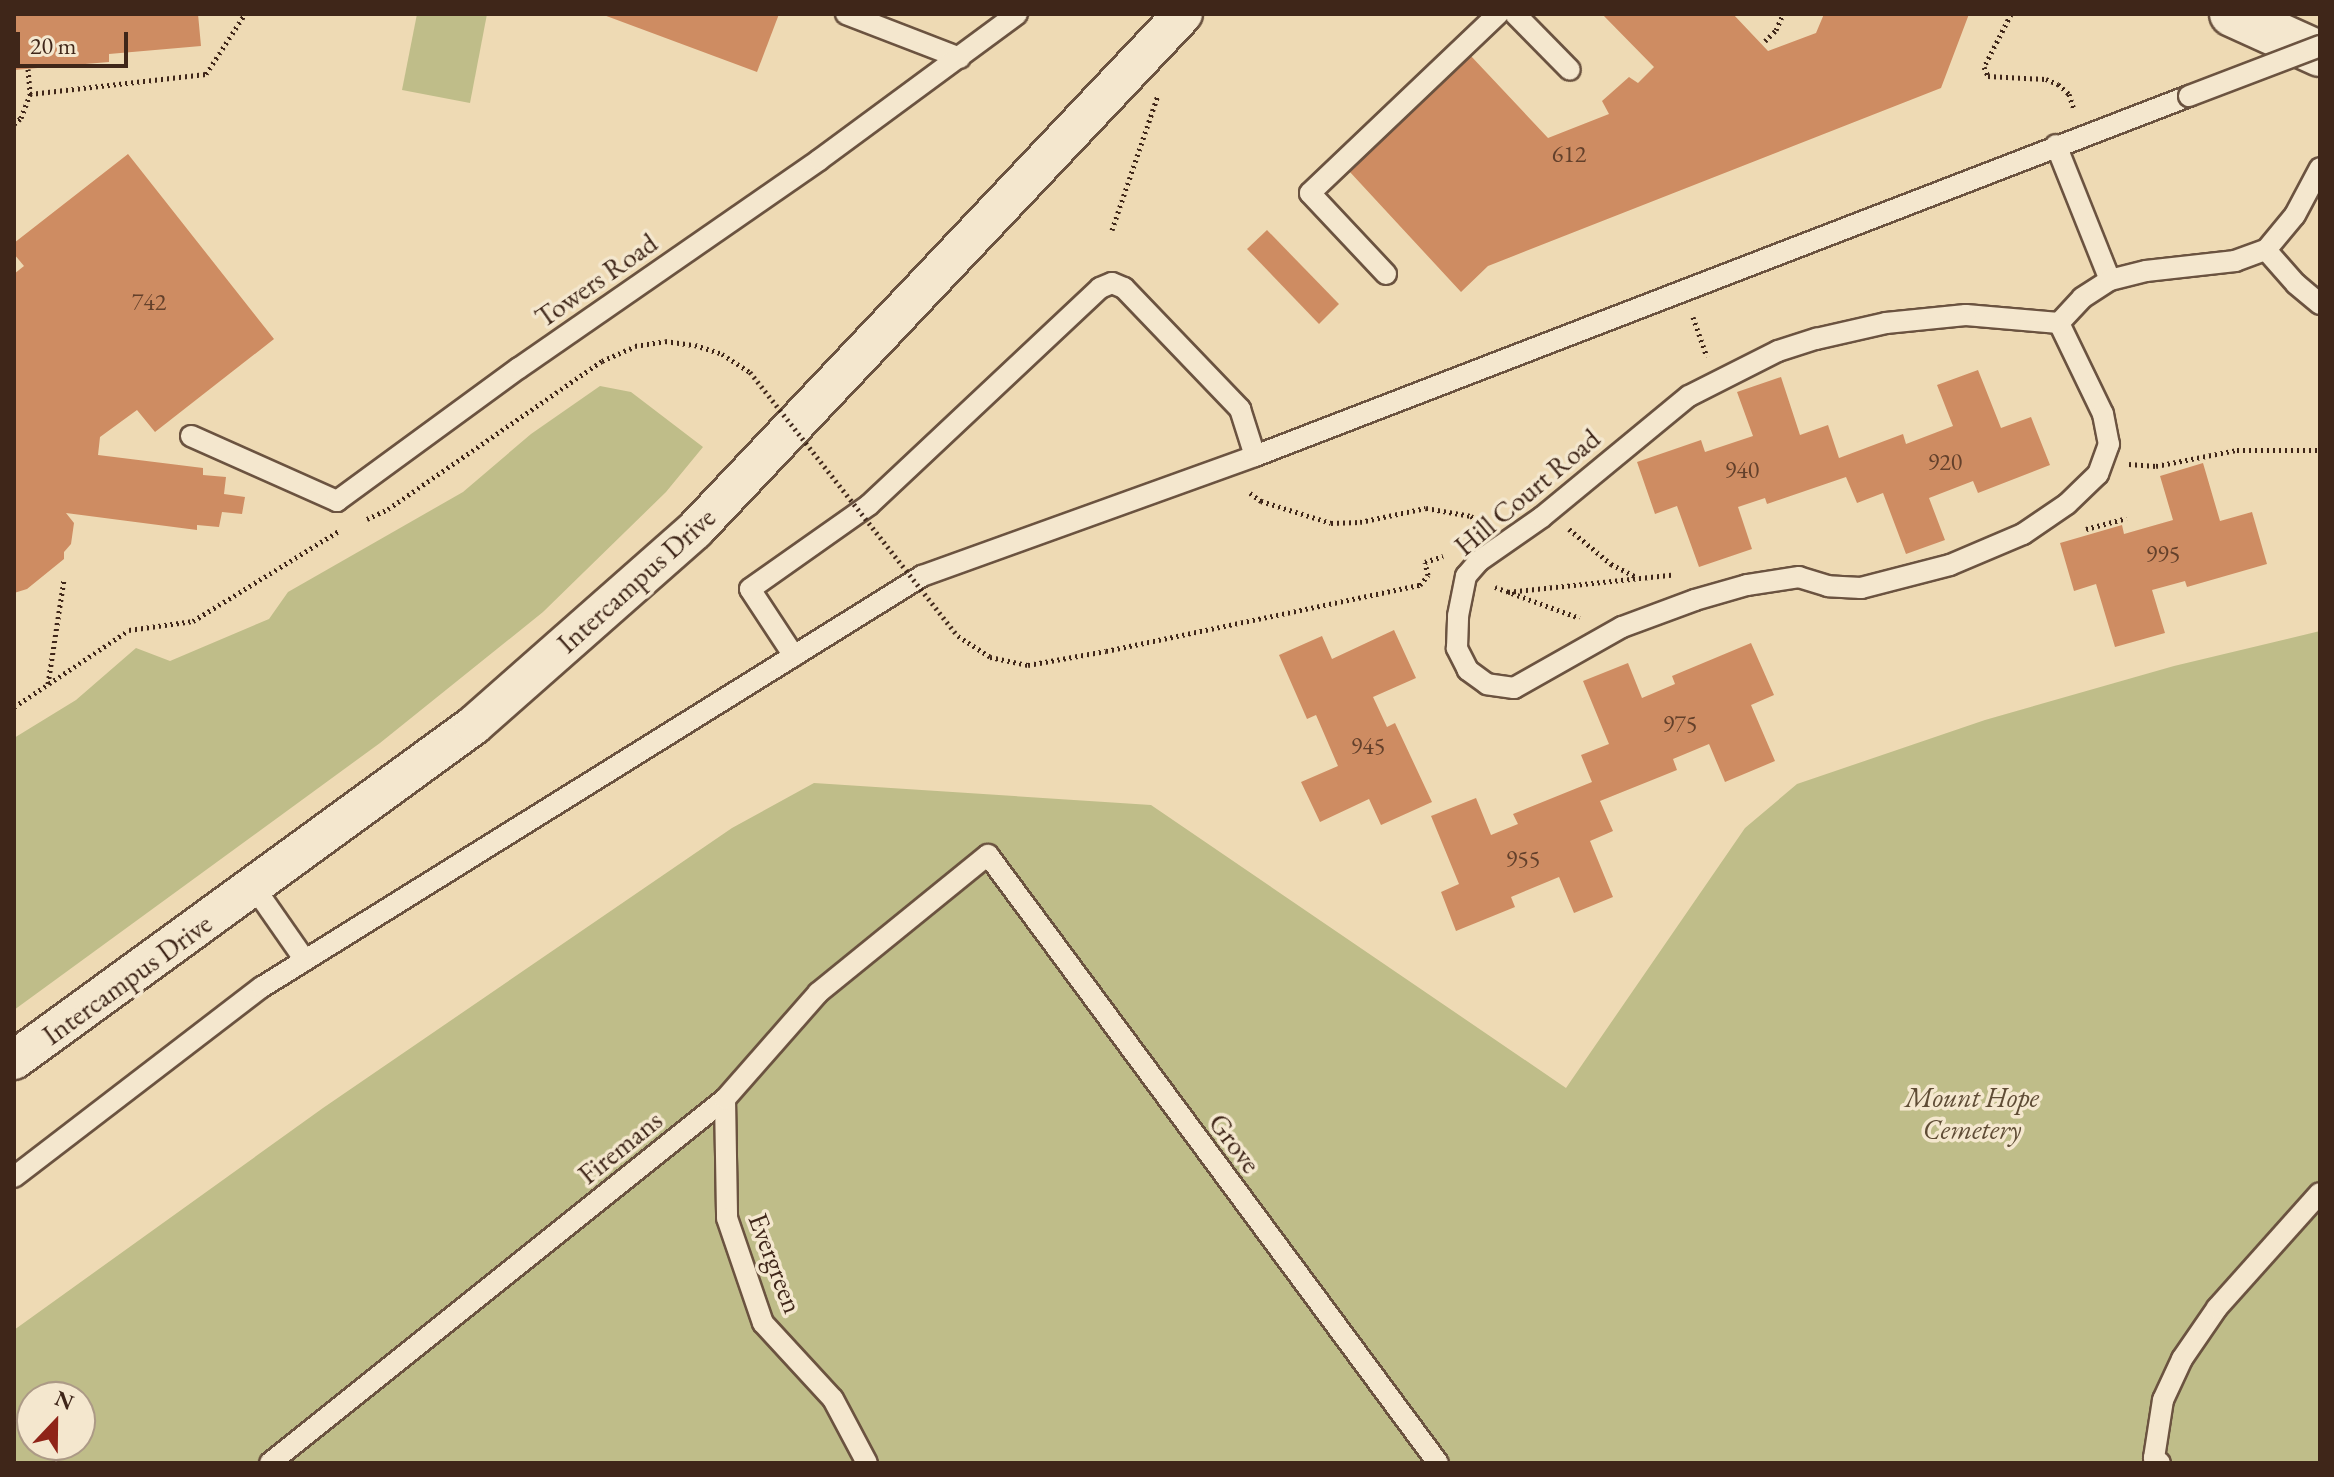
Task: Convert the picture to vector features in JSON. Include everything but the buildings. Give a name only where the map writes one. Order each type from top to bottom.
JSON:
[{"type":"street","name":"Intercampus Drive","points":[[14,1060],[474,725],[695,530],[1183,14]]},
{"type":"street","points":[[2232,14],[2320,54]]},
{"type":"lane","points":[[846,14],[960,58]]},
{"type":"lane","name":"Towers Road","points":[[191,436],[337,501],[519,368],[960,58],[1017,14]]},
{"type":"lane","points":[[1386,274],[1310,193],[1498,14]]},
{"type":"lane","points":[[1515,14],[1570,70]]},
{"type":"lane","points":[[14,1177],[262,987],[922,576],[1255,456],[2056,145],[2320,46]]},
{"type":"lane","points":[[2056,145],[2110,280]]},
{"type":"lane","points":[[2105,459],[2109,444],[2103,414],[2059,323],[2082,298],[2110,280],[2146,271],[2235,261],[2266,250],[2295,215],[2320,168]]},
{"type":"lane","points":[[2266,250],[2296,284],[2320,304]]},
{"type":"lane","points":[[794,656],[750,589],[869,505],[1100,288],[1112,283],[1124,288],[1240,409],[1255,456]]},
{"type":"lane","name":"Hill Court Road","points":[[2059,323],[1966,315],[1851,329],[1778,351],[1689,396],[1542,517],[1479,561],[1466,576],[1458,616],[1457,648],[1468,670],[1487,684],[1514,688],[1622,627],[1747,585],[1799,577],[1828,586],[1861,588],[1950,565],[2023,534],[2067,504],[2088,487],[2105,459]]},
{"type":"lane","name":"Firemans","points":[[270,1463],[725,1099],[818,993],[988,855]]},
{"type":"lane","name":"Grove","points":[[988,855],[1438,1463]]},
{"type":"lane","points":[[254,887],[305,960]]},
{"type":"lane","name":"Evergreen","points":[[725,1099],[727,1218],[763,1323],[833,1399],[867,1463]]},
{"type":"lane","points":[[2160,1463],[2154,1458],[2163,1400],[2182,1359],[2217,1308],[2320,1193]]},
{"type":"path","points":[[30,94],[206,74],[245,14]]},
{"type":"path","points":[[1765,41],[1776,30],[1783,14]]},
{"type":"path","points":[[2011,14],[1984,67],[1988,76],[2046,79],[2058,84],[2069,94],[2084,135]]},
{"type":"path","points":[[14,124],[21,118],[30,94],[28,69]]},
{"type":"path","points":[[1112,230],[1158,104]]},
{"type":"path","points":[[361,521],[388,509],[602,361],[635,346],[665,341],[695,345],[722,354],[750,372],[958,636],[990,657],[1028,665],[1420,585],[1428,575],[1425,562],[1437,561],[1447,555]]},
{"type":"path","points":[[1702,342],[1708,360]]},
{"type":"path","points":[[2105,459],[2156,466],[2237,450],[2320,450]]},
{"type":"path","points":[[1250,493],[1261,501],[1331,523],[1360,522],[1426,508],[1471,516],[1492,531]]},
{"type":"path","points":[[1559,520],[1593,552],[1639,578]]},
{"type":"path","points":[[14,707],[129,630],[193,621],[348,527]]},
{"type":"path","points":[[1508,592],[1674,575]]},
{"type":"path","points":[[48,684],[64,579]]},
{"type":"path","points":[[1486,585],[1588,621],[1604,638]]},
{"type":"green space","points":[[417,14],[487,14],[470,103],[402,90]]},
{"type":"green space","points":[[600,386],[631,392],[703,447],[666,492],[543,612],[380,743],[14,1010],[14,738],[76,700],[136,648],[170,661],[269,619],[288,592],[463,492],[531,434]]},
{"type":"green space","name":"Mount Hope Cemetery","points":[[2320,631],[2320,1463],[14,1463],[14,1330],[323,1108],[732,828],[814,783],[1151,805],[1566,1088],[1745,828],[1797,784],[1985,720],[2174,666]]}]
